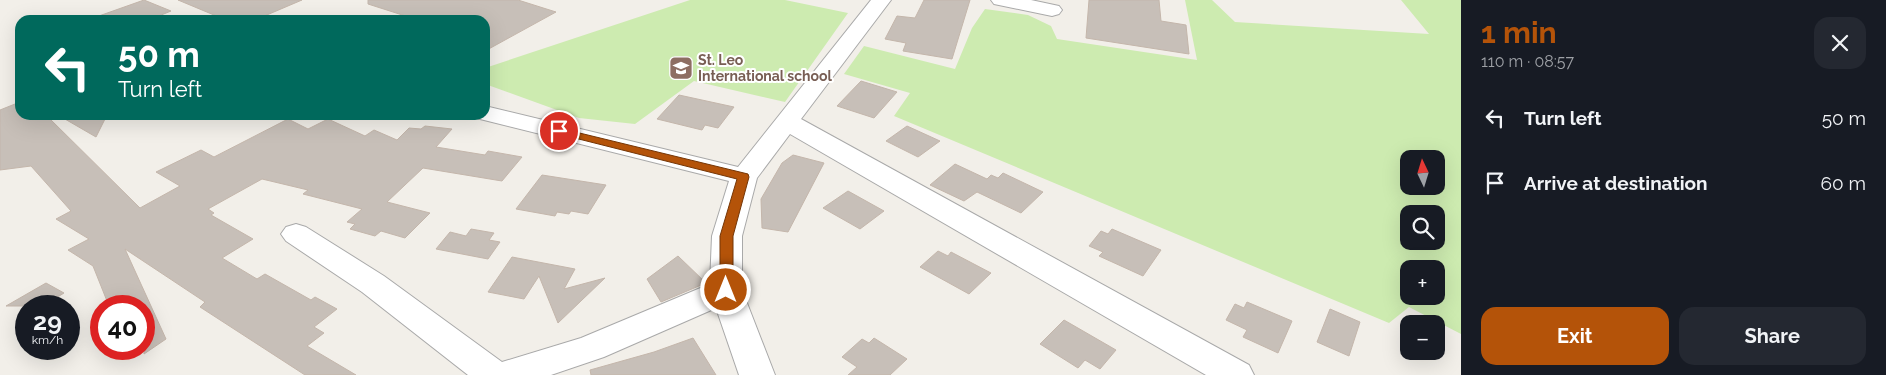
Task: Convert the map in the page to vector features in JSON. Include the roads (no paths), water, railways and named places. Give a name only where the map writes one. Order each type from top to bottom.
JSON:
[{"type":"street","points":[[757,375],[726,290],[727,236],[744,177],[881,0]]},
{"type":"street","points":[[1001,0],[1052,10]]},
{"type":"street","points":[[490,114],[744,177]]},
{"type":"street","points":[[788,122],[1236,375]]},
{"type":"street","points":[[296,234],[373,284],[493,375]]},
{"type":"street","points":[[507,375],[592,348],[726,290]]},
{"type":"place","name":"St. Leo International school","points":[[681,68]]}]
